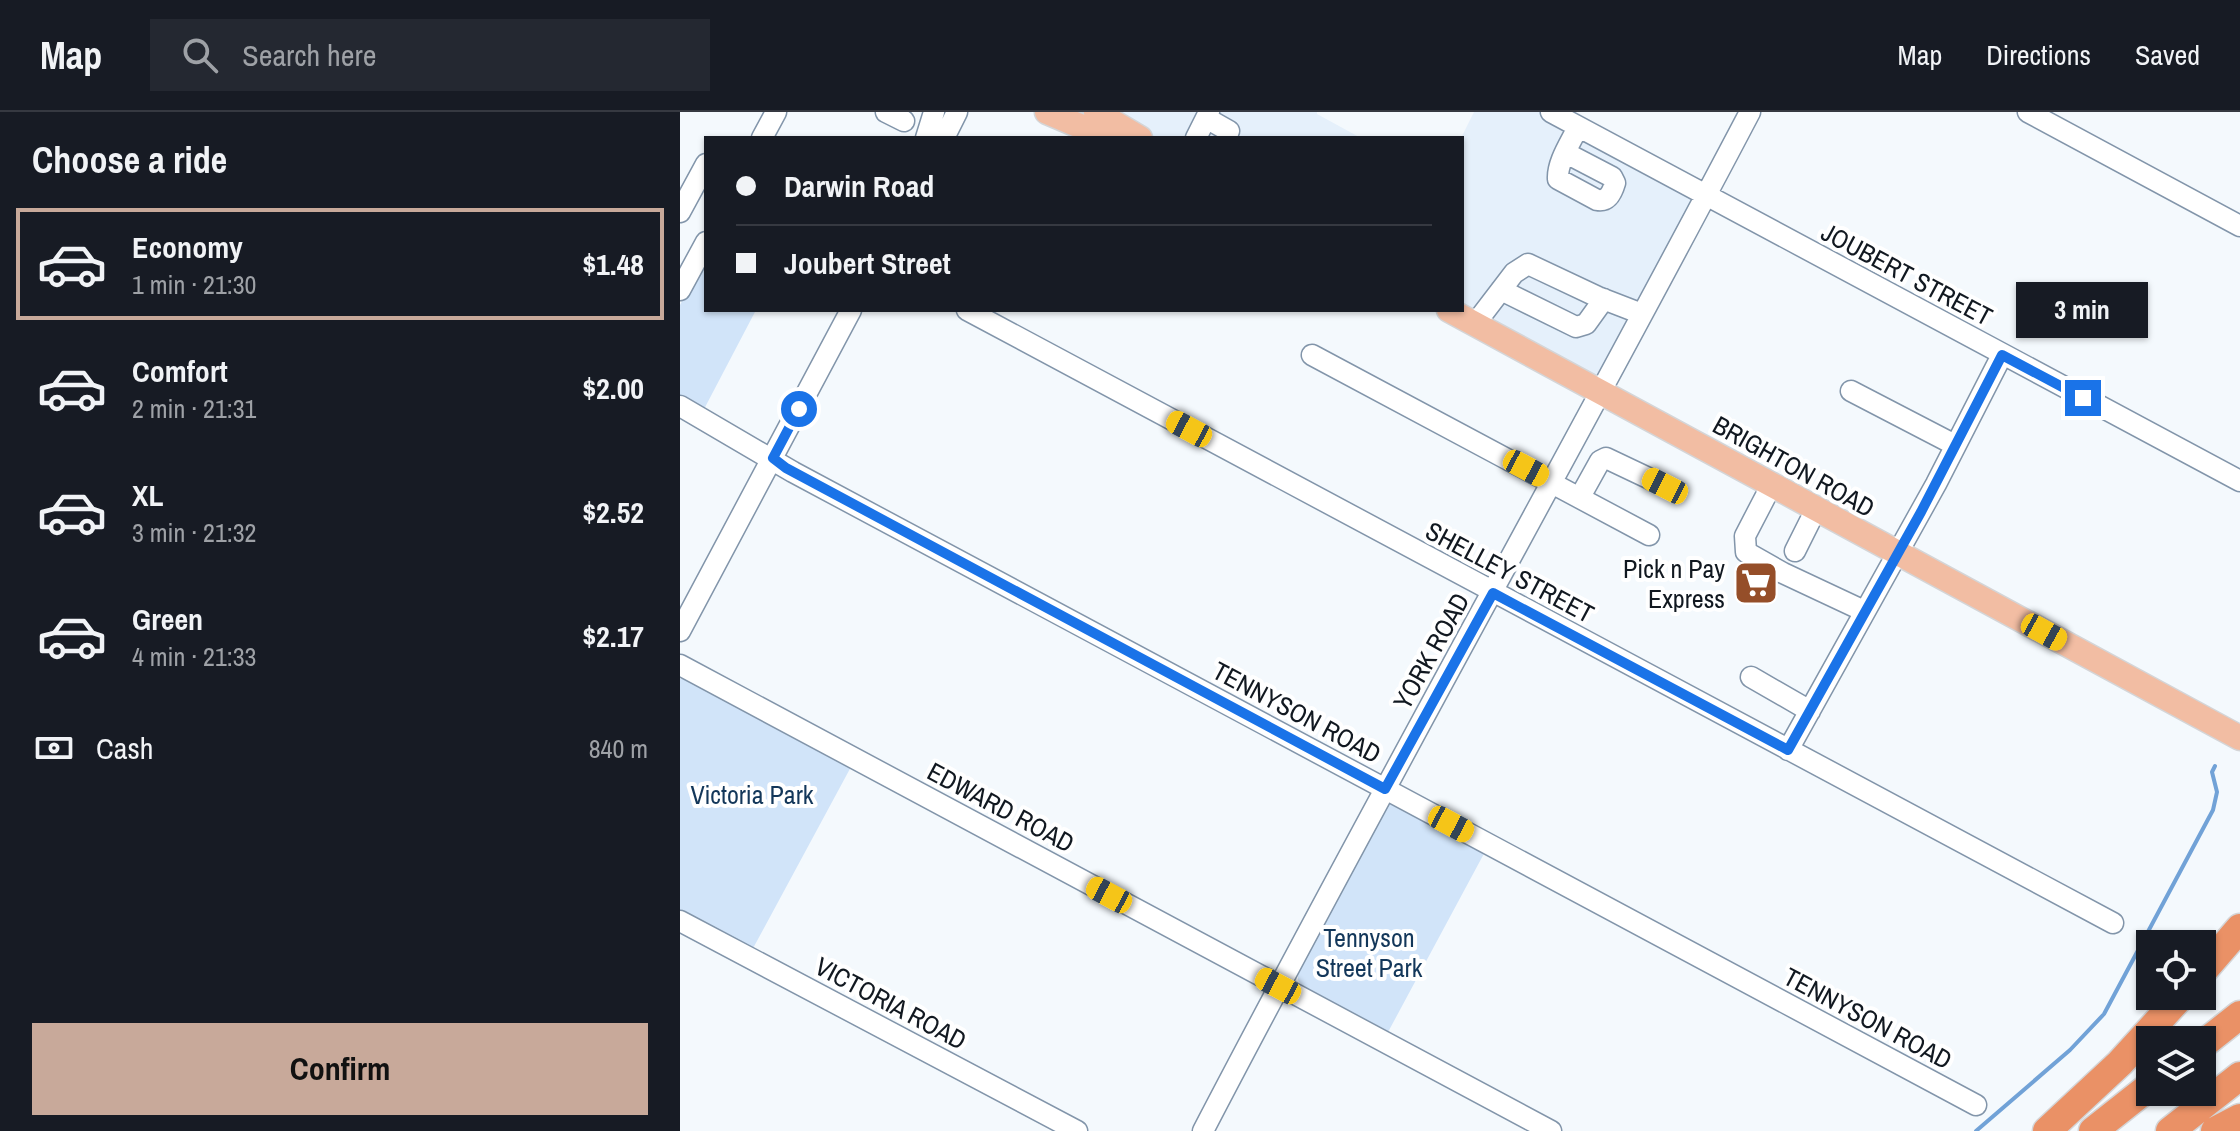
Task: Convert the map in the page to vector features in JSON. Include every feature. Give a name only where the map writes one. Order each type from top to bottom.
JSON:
[{"type":"highway","points":[[2216,956],[2240,928]]},
{"type":"highway","points":[[2047,1131],[2120,1063],[2168,1010]]},
{"type":"highway","points":[[2216,1034],[2240,1015]]},
{"type":"highway","points":[[2170,1131],[2240,1076]]},
{"type":"highway","points":[[2093,1131],[2136,1097]]},
{"type":"highway","points":[[2215,1131],[2240,1118]]},
{"type":"main road","points":[[1047,112],[1103,136]]},
{"type":"main road","points":[[1096,112],[1137,136]]},
{"type":"main road","name":"BRIGHTON ROAD","points":[[1453,312],[2240,738]]},
{"type":"street","points":[[763,136],[776,112]]},
{"type":"street","points":[[927,136],[934,112]]},
{"type":"street","points":[[945,136],[957,112]]},
{"type":"street","name":"JOUBERT STREET","points":[[1551,112],[2240,481]]},
{"type":"street","name":"YORK ROAD","points":[[1203,1131],[1278,986],[1493,593],[1750,112]]},
{"type":"street","points":[[2028,112],[2240,226]]},
{"type":"street","points":[[1197,136],[1208,115],[1229,131]]},
{"type":"street","points":[[1566,153],[1578,127]]},
{"type":"street","points":[[680,212],[704,168]]},
{"type":"street","points":[[683,279],[704,245]]},
{"type":"street","points":[[1475,324],[1519,267],[1528,264],[1642,314]]},
{"type":"street","points":[[1501,290],[1576,327],[1586,324],[1604,299]]},
{"type":"street","points":[[680,631],[850,312]]},
{"type":"street","name":"SHELLEY STREET","points":[[971,312],[2113,923]]},
{"type":"street","points":[[1312,355],[1649,535]]},
{"type":"street","points":[[1788,750],[1897,554],[2002,355]]},
{"type":"street","points":[[1851,391],[1955,445]]},
{"type":"street","name":"TENNYSON ROAD","points":[[680,406],[793,472],[1976,1105]]},
{"type":"street","points":[[1580,497],[1600,461],[1606,458],[1665,486]]},
{"type":"street","points":[[1772,484],[1745,536],[1744,544],[1749,555],[1788,564],[1864,611]]},
{"type":"street","points":[[1788,564],[1816,509]]},
{"type":"street","name":"EDWARD ROAD","points":[[680,665],[1551,1131]]},
{"type":"street","points":[[1751,677],[1810,711]]},
{"type":"street","name":"VICTORIA ROAD","points":[[680,921],[1077,1131]]},
{"type":"shaded area","points":[[1100,112],[1317,112],[1357,136],[1140,136]]},
{"type":"shaded area","points":[[1474,112],[1547,112],[1705,195],[1599,390],[1464,311],[1462,136]]},
{"type":"green space","points":[[704,261],[704,312],[755,312],[702,413],[680,401],[680,305]]},
{"type":"green space","name":"Victoria Park","points":[[687,677],[852,765],[751,952],[680,914],[680,679]]},
{"type":"green space","name":"Tennyson Street Park","points":[[1392,802],[1487,848],[1387,1034],[1305,990],[1298,980],[1298,967],[1387,805]]},
{"type":"waterway","points":[[1976,1131],[2070,1050],[2104,1014],[2213,810],[2217,792],[2212,772],[2215,766]]},
{"type":"place","name":"Pick n Pay Express","points":[[1756,583]]},
{"type":"route","points":[[799,409],[773,458],[786,468],[1385,789],[1493,593],[1788,750],[1921,512],[2002,355],[2083,398]]}]
